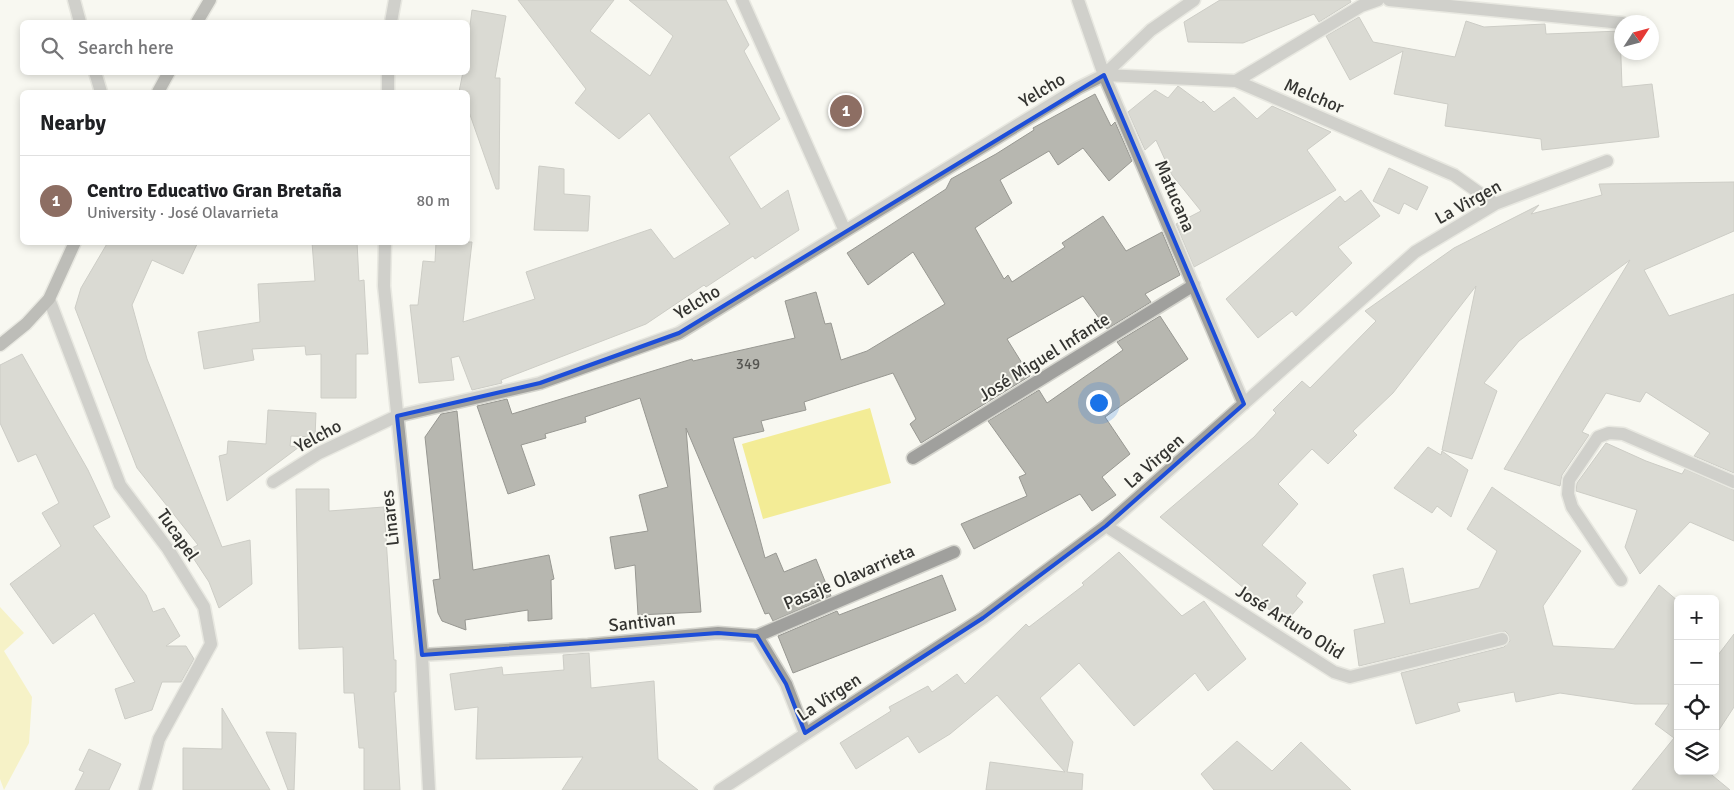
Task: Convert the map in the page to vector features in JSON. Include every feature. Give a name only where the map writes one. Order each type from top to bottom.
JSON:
[{"type":"street","points":[[74,0],[79,20]]},
{"type":"street","points":[[198,20],[210,0]]},
{"type":"street","points":[[391,20],[395,0]]},
{"type":"street","points":[[742,0],[845,231]]},
{"type":"street","name":"Matucana","points":[[1078,0],[1104,75],[1244,404]]},
{"type":"street","points":[[1104,75],[1152,30],[1194,0]]},
{"type":"street","points":[[1236,81],[1361,6],[1378,0]]},
{"type":"street","points":[[1389,0],[1614,22]]},
{"type":"street","points":[[96,75],[100,90]]},
{"type":"street","points":[[159,90],[167,75]]},
{"type":"street","points":[[388,75],[388,90]]},
{"type":"street","name":"Yelcho","points":[[273,482],[319,452],[397,416],[540,383],[679,333],[1078,88],[1104,75]]},
{"type":"street","name":"Melchor","points":[[1104,75],[1236,81],[1454,175],[1495,204]]},
{"type":"street","name":"La Virgen","points":[[720,790],[983,618],[1106,526],[1415,252],[1495,204],[1607,161]]},
{"type":"street","points":[[0,345],[26,324],[49,300],[74,245]]},
{"type":"street","name":"Linares","points":[[385,245],[384,286],[422,655],[429,790]]},
{"type":"street","name":"José Miguel Infante","points":[[913,458],[1194,285]]},
{"type":"street","name":"Tucapel","points":[[49,300],[120,485],[168,549],[204,607],[211,644],[159,739],[145,790]]},
{"type":"street","points":[[1621,580],[1572,507],[1568,494],[1569,480],[1598,437],[1610,433],[1623,434],[1734,482]]},
{"type":"street","name":"José Arturo Olid","points":[[1106,526],[1334,672],[1350,677],[1502,639]]},
{"type":"street","name":"Pasaje Olavarrieta","points":[[757,636],[954,552]]},
{"type":"street","name":"Santivan","points":[[422,655],[588,645],[718,633],[757,636]]},
{"type":"street","points":[[757,636],[786,684],[805,733]]},
{"type":"highlighted area","points":[[1104,75],[1244,404],[1106,526],[983,618],[805,733],[786,684],[757,636],[718,633],[422,655],[397,416],[540,383],[679,333]]},
{"type":"shaded area","points":[[870,408],[891,483],[763,519],[742,444]]},
{"type":"shaded area","points":[[0,607],[24,633],[4,651],[32,697],[29,743],[4,790],[0,779]]},
{"type":"building","points":[[518,0],[614,0],[590,31],[650,76],[673,36],[629,0],[726,0],[749,45],[744,51],[780,119],[729,157],[761,209],[788,190],[799,230],[755,259],[753,256],[706,287],[704,285],[646,324],[501,380],[502,383],[472,390],[459,356],[451,358],[454,380],[419,383],[410,305],[418,305],[423,261],[435,262],[436,245],[470,245],[470,242],[472,242],[463,322],[535,299],[526,272],[651,229],[674,259],[730,224],[649,113],[619,139],[575,103],[586,89]]},
{"type":"building","points":[[1220,0],[1350,0],[1351,2],[1319,22],[1314,14],[1243,43],[1188,42],[1184,22]]},
{"type":"building","points":[[472,10],[506,16],[495,78],[500,78],[499,189],[496,189],[470,115],[470,90],[459,90],[462,75],[470,75],[470,26]]},
{"type":"building","points":[[1359,17],[1373,42],[1455,57],[1466,21],[1484,27],[1545,24],[1546,34],[1614,31],[1614,60],[1621,60],[1622,87],[1652,84],[1659,137],[1542,150],[1541,139],[1445,126],[1448,104],[1394,94],[1403,51],[1350,80],[1326,36]]},
{"type":"building","points":[[1178,86],[1201,103],[1203,101],[1214,112],[1234,97],[1257,119],[1272,106],[1331,132],[1307,150],[1336,190],[1194,267],[1176,224],[1201,211],[1172,175],[1156,140],[1145,150],[1128,112],[1155,90],[1168,98]]},
{"type":"building","points":[[1095,94],[1111,126],[1115,122],[1132,161],[1109,181],[1083,148],[1058,165],[1049,151],[1000,180],[1012,203],[975,228],[1004,279],[1008,275],[1012,282],[1065,247],[1062,243],[1103,216],[1126,251],[1162,232],[1180,275],[1145,294],[1151,302],[1107,329],[1083,296],[1007,339],[1030,376],[921,443],[910,424],[916,419],[893,373],[804,402],[806,410],[761,421],[764,431],[733,438],[765,558],[776,553],[784,572],[816,559],[831,596],[773,621],[769,613],[765,614],[686,428],[701,612],[638,615],[635,565],[615,569],[610,537],[648,531],[639,495],[668,487],[640,398],[585,417],[586,422],[545,434],[546,438],[521,445],[535,485],[508,494],[477,406],[507,399],[512,414],[692,359],[693,361],[795,338],[785,301],[816,292],[825,324],[831,323],[841,360],[867,351],[945,304],[913,252],[868,285],[847,253],[946,189],[951,179],[996,154],[1034,130],[1033,128]]},
{"type":"building","points":[[539,166],[564,169],[564,194],[590,196],[588,231],[534,230]]},
{"type":"building","points":[[1389,168],[1428,187],[1417,210],[1404,203],[1399,214],[1373,201]]},
{"type":"building","points":[[1734,182],[1734,231],[1644,270],[1669,316],[1734,294],[1734,473],[1694,456],[1710,433],[1646,392],[1640,402],[1606,393],[1582,432],[1589,435],[1562,475],[1560,486],[1504,469],[1630,260],[1519,341],[1484,383],[1497,391],[1472,459],[1442,450],[1476,286],[1393,393],[1353,431],[1357,435],[1328,464],[1312,449],[1278,484],[1298,504],[1262,545],[1306,583],[1296,596],[1303,602],[1285,623],[1160,517],[1254,437],[1276,413],[1273,410],[1302,381],[1310,388],[1376,321],[1365,311],[1454,248],[1539,205],[1531,214],[1602,195],[1599,184]]},
{"type":"building","points":[[1361,190],[1380,216],[1338,247],[1352,263],[1296,316],[1292,311],[1258,338],[1226,299],[1340,196],[1345,202]]},
{"type":"building","points":[[106,245],[197,245],[183,274],[152,260],[132,305],[147,359],[222,547],[250,540],[252,584],[219,608],[209,582],[188,550],[198,545],[137,468],[75,308],[81,288]]},
{"type":"building","points":[[312,245],[357,245],[359,281],[364,280],[368,354],[356,354],[356,398],[321,398],[321,354],[306,355],[305,346],[252,349],[254,360],[204,369],[198,332],[260,322],[258,284],[315,281]]},
{"type":"building","points":[[1160,316],[1188,359],[1105,417],[1130,454],[1102,477],[1116,495],[1092,511],[1080,494],[974,549],[961,524],[1027,496],[1019,477],[1026,474],[988,421],[1039,390],[1047,403],[1123,350],[1117,342]]},
{"type":"building","points":[[22,354],[88,470],[110,517],[93,526],[146,595],[153,612],[164,608],[180,636],[166,646],[186,646],[194,659],[181,682],[162,682],[152,710],[125,719],[115,689],[135,682],[94,613],[53,644],[10,584],[61,546],[42,513],[59,503],[36,454],[18,462],[0,423],[0,365]]},
{"type":"building","points":[[268,410],[316,413],[315,437],[291,436],[290,446],[299,447],[227,501],[219,456],[227,454],[228,441],[266,444]]},
{"type":"building","points":[[457,411],[473,570],[549,555],[554,579],[551,580],[552,619],[528,621],[528,610],[465,620],[466,630],[442,621],[438,613],[433,580],[440,579],[425,437],[441,414]]},
{"type":"building","points":[[1606,443],[1646,461],[1682,474],[1685,469],[1734,490],[1734,541],[1690,522],[1640,574],[1625,547],[1637,510],[1576,491],[1577,483]]},
{"type":"building","points":[[1428,447],[1441,455],[1442,451],[1468,470],[1451,517],[1437,506],[1432,513],[1394,488]]},
{"type":"building","points":[[1492,487],[1581,551],[1543,606],[1553,646],[1614,649],[1659,585],[1674,598],[1674,738],[1655,724],[1669,704],[1635,704],[1560,693],[1516,702],[1514,692],[1457,703],[1460,711],[1416,724],[1401,673],[1504,647],[1510,641],[1508,634],[1505,631],[1359,666],[1354,630],[1385,623],[1373,575],[1403,568],[1410,604],[1479,588],[1497,551],[1467,529]]},
{"type":"building","points":[[296,489],[329,489],[329,511],[384,507],[394,660],[396,660],[396,692],[394,692],[400,790],[364,790],[364,748],[359,748],[354,693],[344,693],[343,647],[299,649]]},
{"type":"building","points":[[1119,552],[1182,616],[1204,601],[1246,659],[1208,691],[1195,673],[1134,726],[1079,663],[1040,698],[1073,742],[1067,772],[1083,774],[1082,790],[986,790],[990,762],[1065,772],[997,695],[950,734],[919,753],[908,736],[856,769],[840,743],[891,711],[889,707],[928,686],[932,692],[957,674],[965,684],[1026,624],[1029,627],[1084,585],[1082,583]]},
{"type":"building","points":[[942,575],[956,610],[793,673],[778,636],[837,611],[839,615]]},
{"type":"building","points":[[1734,634],[1734,707],[1719,730],[1719,685],[1719,654]]},
{"type":"building","points":[[589,653],[591,688],[654,681],[658,759],[698,790],[562,790],[583,757],[476,759],[478,707],[455,710],[450,674],[502,667],[503,675],[564,670],[563,655]]},
{"type":"building","points":[[222,708],[270,790],[183,790],[183,748],[222,749]]},
{"type":"building","points":[[266,732],[296,733],[294,790],[288,790]]},
{"type":"building","points":[[1674,738],[1674,775],[1712,775],[1730,790],[1632,790]]},
{"type":"building","points":[[1237,741],[1272,771],[1301,742],[1351,790],[1214,790],[1201,774]]},
{"type":"building","points":[[89,749],[121,764],[109,790],[75,790],[84,772],[79,770]]},
{"type":"place","name":"Centro Educativo Gran Bretaña","points":[[846,111]]}]
